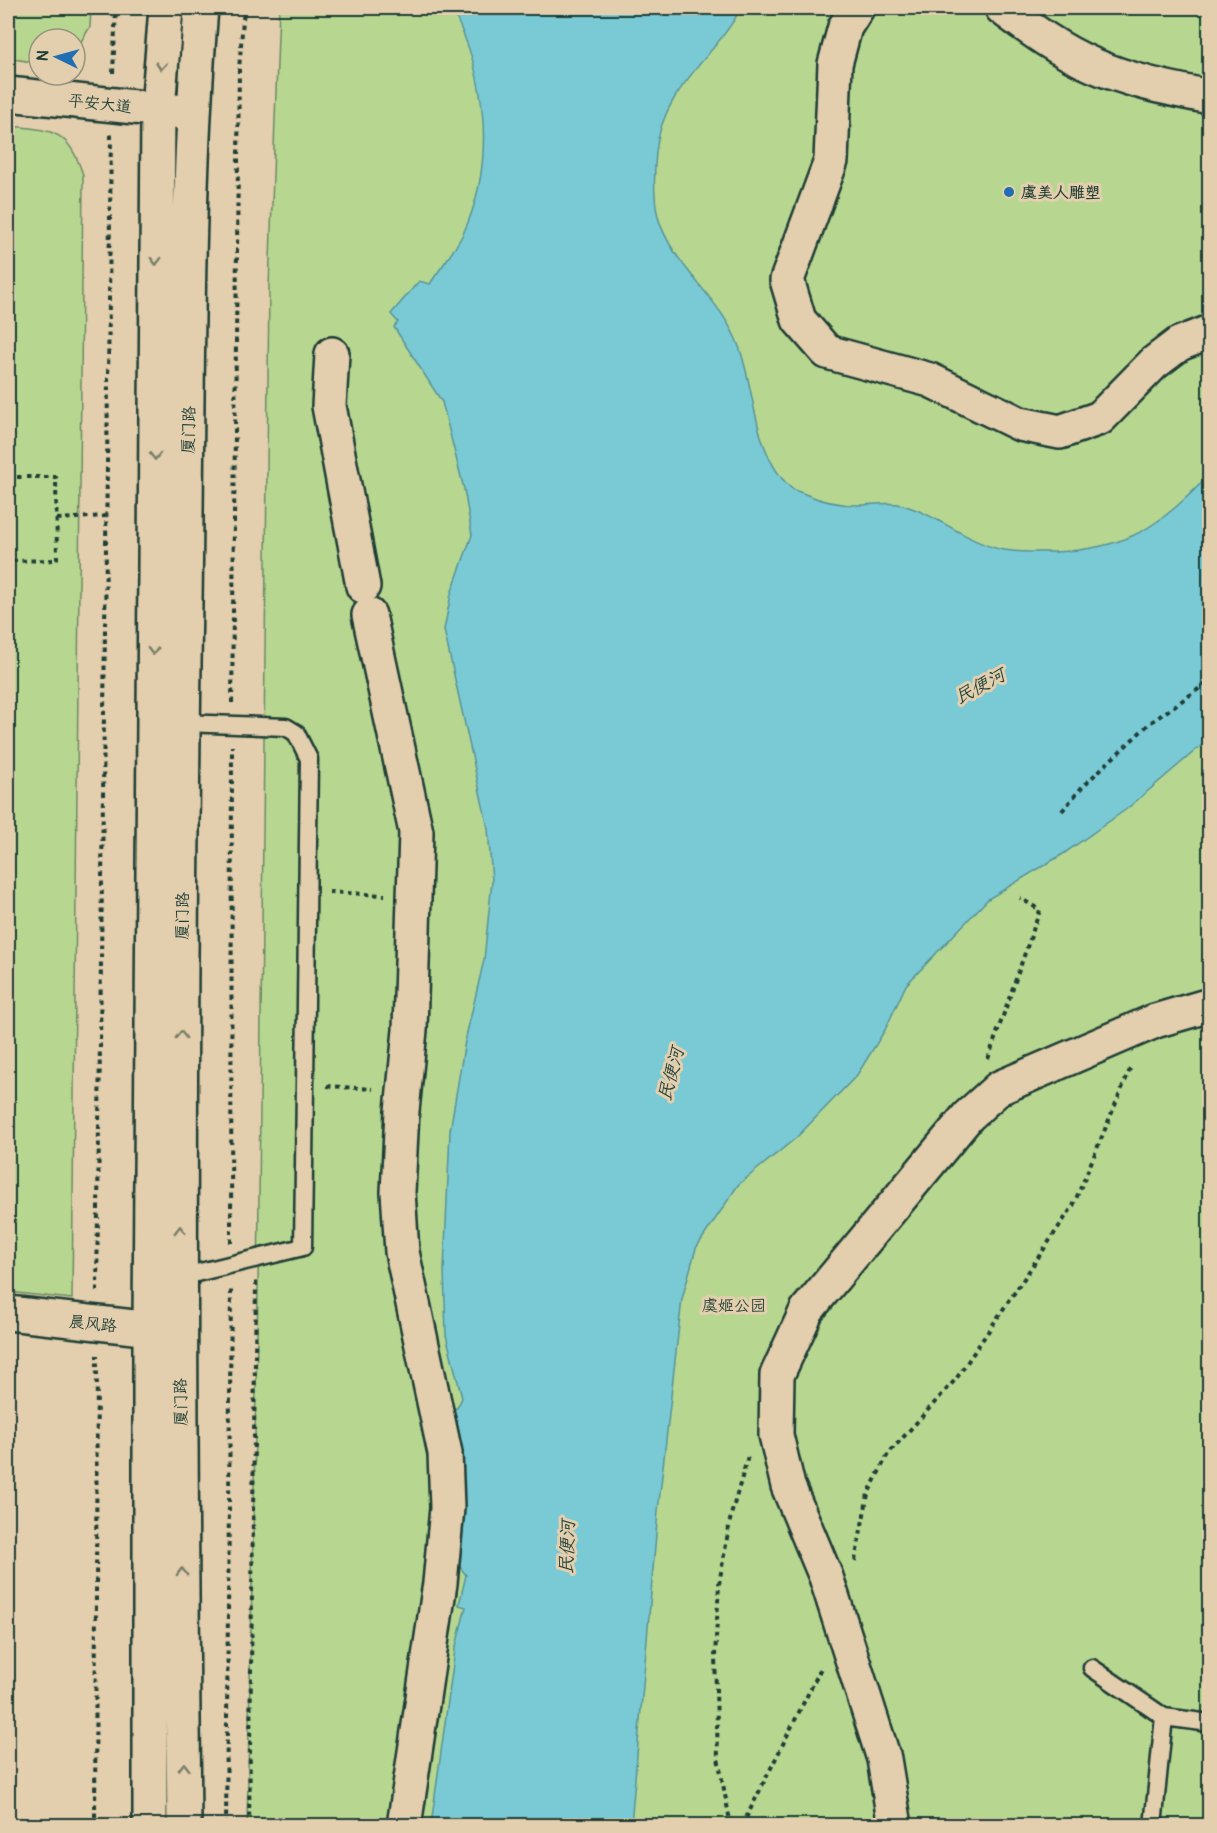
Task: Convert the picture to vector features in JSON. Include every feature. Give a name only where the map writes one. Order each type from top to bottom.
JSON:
[{"type":"street","name":"厦门路","points":[[150,1826],[164,1330],[158,109],[166,8]]},
{"type":"street","name":"厦门路","points":[[184,1826],[164,1330],[180,1277],[183,723],[193,113],[201,8]]},
{"type":"street","points":[[857,8],[845,27],[835,64],[831,161],[787,279],[799,320],[827,352],[930,380],[1020,424],[1060,432],[1100,418],[1154,363],[1179,344],[1209,332]]},
{"type":"street","points":[[1002,8],[1041,36],[1092,65],[1162,87],[1209,96]]},
{"type":"street","name":"平安大道","points":[[8,94],[193,113]]},
{"type":"street","points":[[332,354],[329,406],[366,600],[416,832],[410,1030],[398,1191],[402,1252],[445,1453],[447,1508],[440,1583],[404,1826]]},
{"type":"street","points":[[895,1826],[884,1759],[826,1577],[788,1486],[776,1435],[777,1376],[807,1310],[968,1116],[999,1088],[1155,1021],[1209,1005]]},
{"type":"street","name":"晨风路","points":[[8,1313],[164,1330]]},
{"type":"lane","points":[[180,1277],[303,1247],[309,759],[296,733],[286,727],[183,723]]},
{"type":"lane","points":[[1092,1668],[1164,1717],[1209,1722]]},
{"type":"lane","points":[[1153,1826],[1164,1717]]},
{"type":"path","points":[[95,1826],[97,1323],[111,105],[116,8]]},
{"type":"path","points":[[226,1826],[231,1264],[232,725],[239,69],[244,8]]},
{"type":"path","points":[[8,477],[56,477],[57,519],[57,560],[8,561]]},
{"type":"path","points":[[57,519],[107,516]]},
{"type":"path","points":[[1062,811],[1083,786],[1150,723],[1209,681]]},
{"type":"path","points":[[308,890],[414,897]]},
{"type":"path","points":[[987,1062],[1040,910],[1020,898]]},
{"type":"path","points":[[853,1571],[868,1494],[888,1454],[956,1379],[1073,1206],[1121,1089],[1155,1021]]},
{"type":"path","points":[[305,1085],[404,1091]]},
{"type":"path","points":[[249,1826],[256,1259]]},
{"type":"path","points":[[731,1826],[718,1758],[715,1656],[720,1584],[730,1515],[749,1452]]},
{"type":"path","points":[[742,1826],[842,1626]]},
{"type":"green space","points":[[8,8],[91,8],[90,27],[87,32],[87,27],[27,27],[27,61],[8,58]]},
{"type":"green space","name":"虞姬公园","points":[[279,8],[1209,8],[1209,1825],[247,1826],[258,1291],[269,288]]},
{"type":"green space","points":[[8,126],[48,131],[65,140],[83,175],[72,1299],[8,1292]]},
{"type":"water","name":"民便河","points":[[451,8],[741,8],[718,43],[679,91],[668,110],[660,129],[656,152],[655,201],[658,217],[674,251],[730,327],[744,362],[762,439],[778,474],[792,489],[818,499],[838,503],[898,504],[924,513],[973,539],[999,549],[1019,552],[1054,552],[1102,546],[1140,532],[1174,509],[1209,475],[1209,739],[1128,808],[1063,854],[988,899],[906,985],[885,1030],[857,1075],[797,1137],[738,1185],[696,1248],[682,1299],[658,1511],[631,1825],[431,1825],[455,1650],[466,1607],[459,1605],[466,1575],[454,1559],[448,1409],[457,1408],[462,1398],[446,1335],[444,1270],[450,1131],[465,1041],[484,960],[492,881],[488,828],[444,630],[451,594],[472,535],[464,489],[442,402],[394,327],[398,322],[391,314],[419,281],[430,284],[455,247],[463,234],[473,207],[480,178],[483,120],[479,90],[473,61]]},
{"type":"place","name":"虞美人雕塑","points":[[1009,192]]}]
